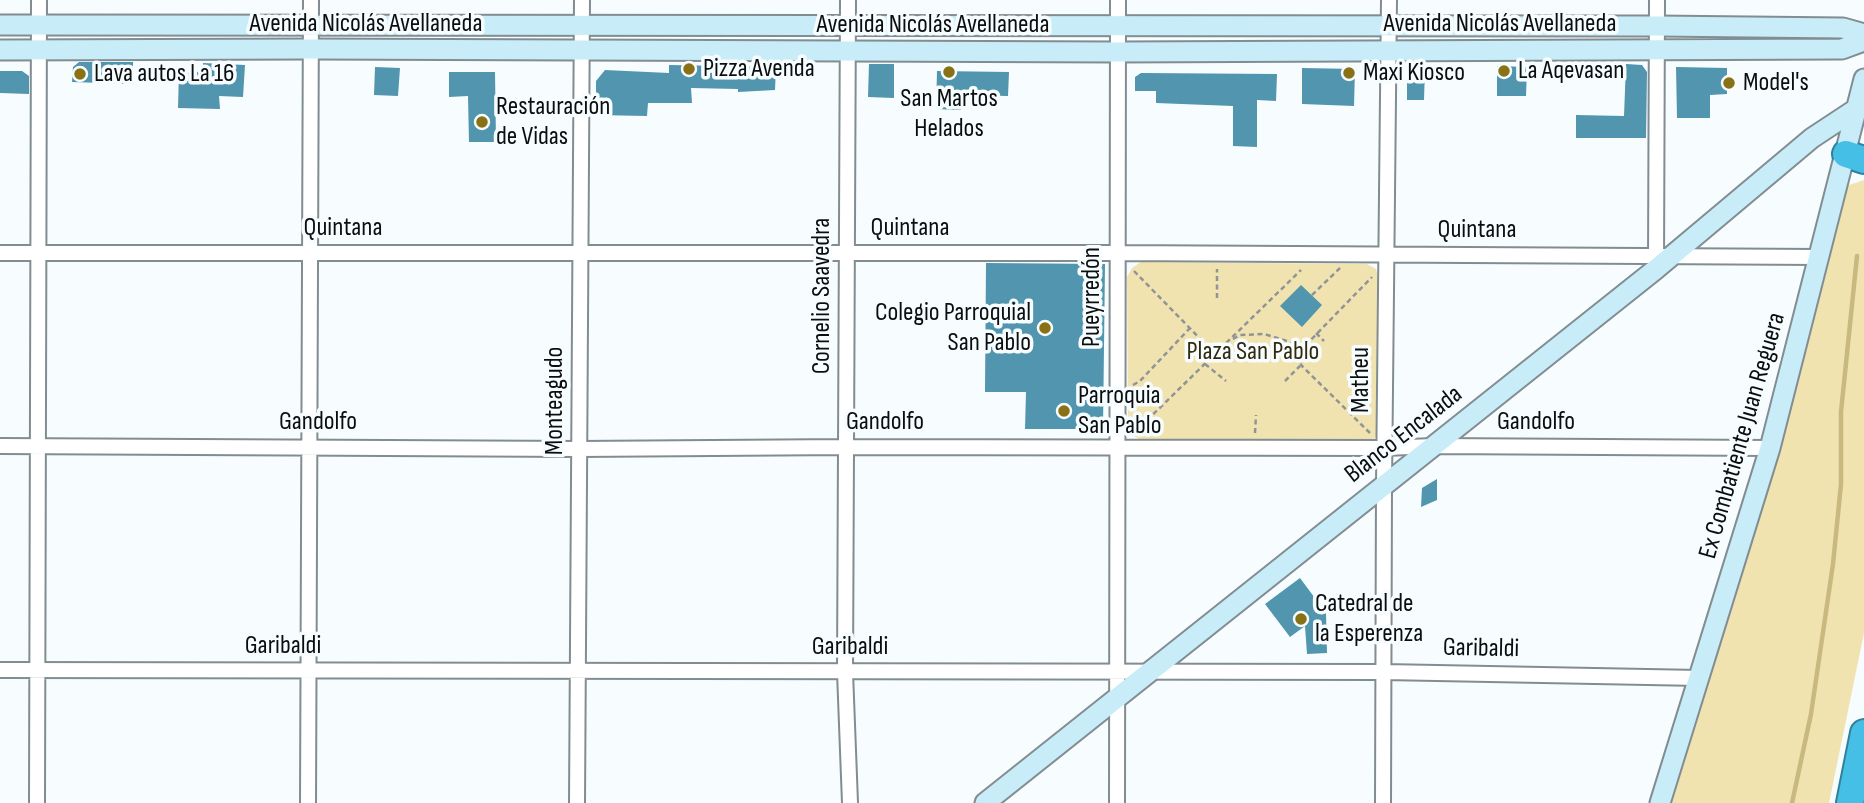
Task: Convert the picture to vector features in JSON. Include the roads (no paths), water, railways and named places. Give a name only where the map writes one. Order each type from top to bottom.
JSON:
[{"type":"highway","points":[[1850,803],[1864,733]]},
{"type":"main road","name":"Avenida Nicolás Avellaneda","points":[[0,25],[1388,28],[1657,26],[1843,28],[1864,34]]},
{"type":"main road","name":"Avenida Nicolás Avellaneda","points":[[0,51],[311,49],[1117,52],[1842,49],[1864,41]]},
{"type":"main road","name":"Ex Combatiente Juan Reguera","points":[[1660,803],[1769,448],[1820,257],[1855,157],[1856,108],[1864,79]]},
{"type":"main road","name":"Blanco Encalada","points":[[985,803],[1433,446],[1812,138],[1856,108]]},
{"type":"street","points":[[37,803],[39,0]]},
{"type":"street","points":[[308,803],[311,0]]},
{"type":"street","name":"Monteagudo","points":[[577,803],[582,0]]},
{"type":"street","name":"Cornelio Saavedra","points":[[848,0],[845,672],[850,803]]},
{"type":"street","name":"Pueyrredón","points":[[1117,803],[1118,0]]},
{"type":"street","name":"Matheu","points":[[1383,803],[1389,0]]},
{"type":"street","points":[[1657,0],[1661,260]]},
{"type":"street","name":"Quintana","points":[[0,253],[1217,253],[1354,254],[1386,258],[1661,260],[1820,257]]},
{"type":"street","name":"Gandolfo","points":[[0,446],[579,449],[1433,446],[1769,448]]},
{"type":"street","name":"Garibaldi","points":[[0,670],[1384,672],[1700,678]]},
{"type":"waterway","points":[[1792,803],[1811,714],[1833,564],[1841,484],[1841,412],[1857,256]]},
{"type":"place","name":"Pizza Avenda","points":[[689,69]]},
{"type":"place","name":"La Aqevasan","points":[[1504,71]]},
{"type":"place","name":"San Martos Helados","points":[[949,72]]},
{"type":"place","name":"Maxi Kiosco","points":[[1349,73]]},
{"type":"place","name":"Lava autos La 16","points":[[80,74]]},
{"type":"place","name":"Model's","points":[[1729,83]]},
{"type":"place","name":"Restauración de Vidas","points":[[482,122]]},
{"type":"place","name":"Colegio Parroquial San Pablo","points":[[1045,328]]},
{"type":"place","name":"Parroquia San Pablo","points":[[1064,411]]},
{"type":"place","name":"Catedral de la Esperenza","points":[[1301,619]]},
{"type":"park label","name":"Plaza San Pablo","points":[[1253,352]]}]
